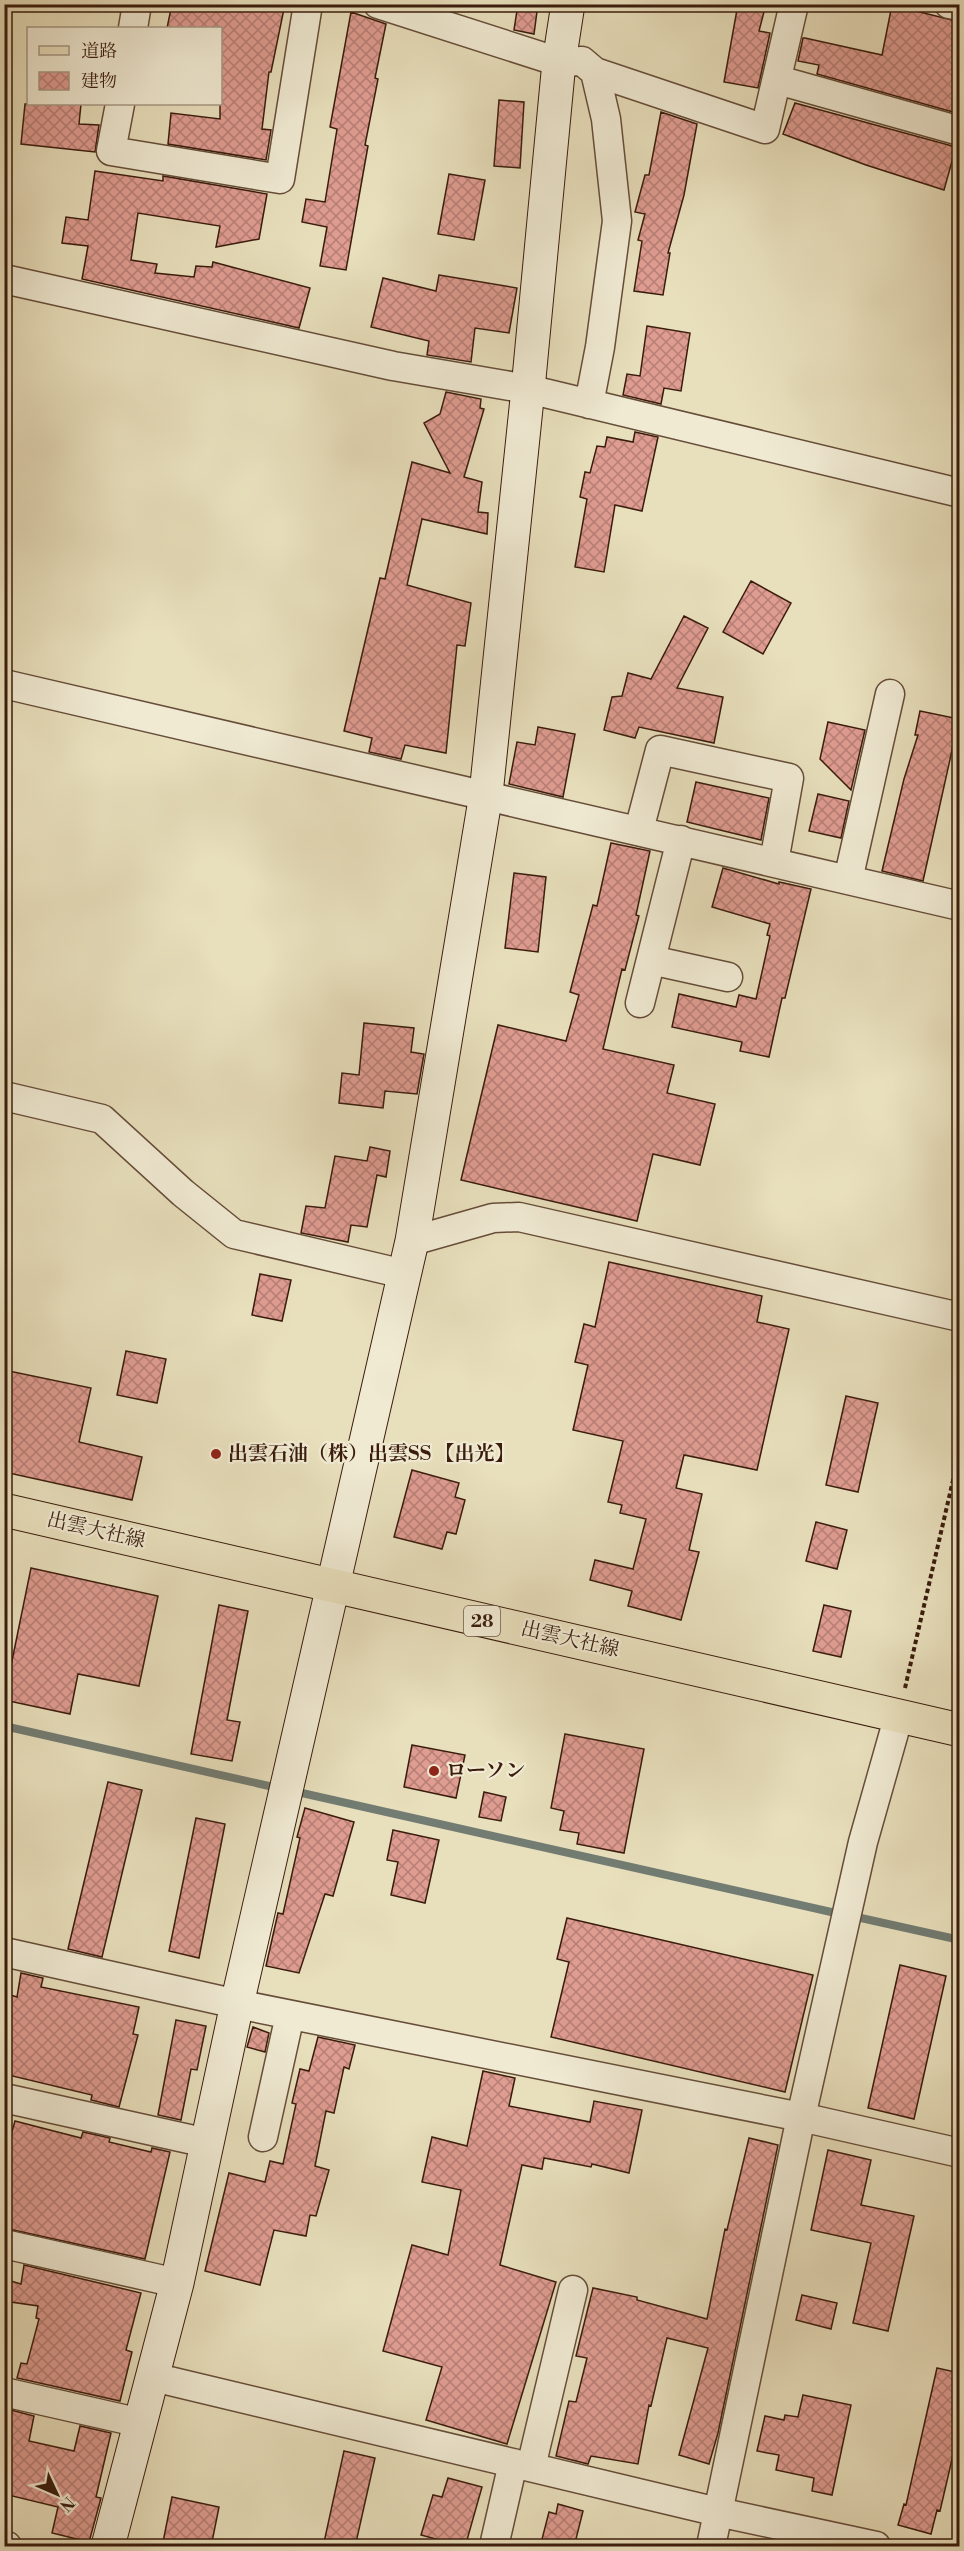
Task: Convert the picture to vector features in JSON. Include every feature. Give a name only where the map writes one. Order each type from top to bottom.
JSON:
[{"type":"main road","name":"出雲大社線","points":[[4,1510],[960,1730]]},
{"type":"street","points":[[133,27],[137,4]]},
{"type":"street","points":[[120,105],[111,151],[280,179],[308,4]]},
{"type":"street","points":[[378,4],[559,63],[582,61],[595,72],[765,129],[794,4]]},
{"type":"street","points":[[108,2547],[177,2283],[237,2004],[412,1241],[486,794],[559,63],[568,4]]},
{"type":"street","points":[[949,4],[960,6]]},
{"type":"street","points":[[589,404],[600,347],[617,221],[606,119],[595,72]]},
{"type":"street","points":[[778,80],[960,131]]},
{"type":"street","points":[[4,279],[393,366],[528,389],[960,493]]},
{"type":"street","points":[[4,684],[486,794],[960,906]]},
{"type":"street","points":[[848,880],[890,694]]},
{"type":"street","points":[[639,831],[660,750],[789,778],[774,862]]},
{"type":"street","points":[[640,1003],[681,840]]},
{"type":"street","points":[[651,960],[728,977]]},
{"type":"street","points":[[4,1096],[102,1119],[183,1193],[234,1234],[404,1274]]},
{"type":"street","points":[[412,1241],[493,1218],[519,1217],[960,1317]]},
{"type":"street","points":[[711,2547],[801,2117],[863,1842],[899,1715]]},
{"type":"street","points":[[4,1952],[237,2004],[801,2117],[960,2153]]},
{"type":"street","points":[[263,2137],[290,2015]]},
{"type":"street","points":[[4,2098],[207,2143]]},
{"type":"street","points":[[4,2244],[177,2283]]},
{"type":"street","points":[[494,2547],[522,2465],[573,2290]]},
{"type":"street","points":[[153,2377],[718,2512],[799,2538],[876,2547]]},
{"type":"street","points":[[4,2392],[141,2423]]},
{"type":"path","points":[[899,1715],[960,1450]]},
{"type":"building","points":[[172,4],[285,4],[271,72],[269,72],[262,129],[271,130],[266,160],[168,144],[171,113],[220,119],[222,27],[167,27]]},
{"type":"building","points":[[518,4],[538,4],[534,34],[514,30]]},
{"type":"building","points":[[738,4],[766,4],[759,31],[770,33],[758,88],[724,82]]},
{"type":"building","points":[[892,5],[960,22],[960,114],[817,74],[819,65],[798,61],[803,38],[882,55]]},
{"type":"building","points":[[351,12],[386,24],[375,78],[378,79],[365,145],[368,146],[346,270],[320,266],[327,227],[302,222],[306,199],[325,202],[337,129],[330,127]]},
{"type":"building","points":[[499,100],[524,102],[520,168],[494,166]]},
{"type":"building","points":[[795,103],[956,147],[944,190],[866,165],[783,134]]},
{"type":"building","points":[[25,104],[81,105],[79,124],[99,125],[95,152],[21,144]]},
{"type":"building","points":[[661,112],[697,124],[684,195],[668,253],[670,253],[663,295],[634,291],[642,241],[638,240],[645,214],[635,212],[645,175],[649,175]]},
{"type":"building","points":[[95,171],[163,181],[163,176],[267,194],[259,239],[216,247],[220,226],[138,213],[131,260],[157,264],[155,273],[194,277],[196,266],[212,267],[213,262],[310,288],[299,328],[82,279],[88,246],[62,243],[66,217],[88,220]]},
{"type":"building","points":[[449,174],[485,180],[474,240],[438,234]]},
{"type":"building","points":[[439,275],[517,288],[509,333],[475,328],[471,362],[427,355],[429,341],[371,327],[383,278],[436,291]]},
{"type":"building","points":[[647,326],[690,333],[681,391],[664,388],[661,404],[623,395],[627,374],[640,376]]},
{"type":"building","points":[[446,392],[481,399],[480,408],[484,409],[464,477],[482,482],[478,512],[488,513],[487,534],[422,519],[407,585],[471,603],[465,646],[457,645],[446,753],[405,745],[401,759],[369,752],[372,738],[344,731],[380,578],[385,579],[412,462],[450,473],[424,423],[440,414]]},
{"type":"building","points":[[635,432],[658,437],[642,511],[615,505],[604,572],[575,567],[587,499],[580,497],[585,472],[590,473],[597,446],[605,447],[607,437],[633,442]]},
{"type":"building","points":[[751,581],[791,603],[763,654],[723,632]]},
{"type":"building","points":[[684,616],[708,628],[677,688],[723,697],[714,743],[639,727],[635,738],[604,730],[612,697],[622,696],[628,673],[651,679]]},
{"type":"building","points":[[920,711],[959,719],[923,881],[882,871],[904,779],[918,735],[915,735]]},
{"type":"building","points":[[828,722],[865,730],[851,790],[820,759]]},
{"type":"building","points":[[538,727],[575,734],[563,797],[509,784],[517,742],[535,745]]},
{"type":"building","points":[[696,782],[769,798],[761,840],[687,822]]},
{"type":"building","points":[[818,794],[849,801],[841,838],[809,831]]},
{"type":"building","points":[[611,843],[650,851],[636,915],[639,916],[625,970],[622,969],[603,1049],[674,1065],[667,1093],[715,1104],[700,1165],[653,1154],[637,1221],[461,1180],[498,1025],[566,1041],[579,995],[570,992],[593,905],[597,906]]},
{"type":"building","points":[[723,868],[779,884],[779,882],[811,889],[769,1057],[740,1051],[742,1042],[672,1027],[679,994],[736,1007],[739,995],[756,999],[770,936],[767,935],[770,924],[712,907]]},
{"type":"building","points":[[514,873],[546,877],[538,952],[505,948]]},
{"type":"building","points":[[364,1023],[414,1028],[411,1052],[424,1054],[417,1094],[385,1091],[383,1108],[339,1103],[342,1073],[359,1075]]},
{"type":"building","points":[[370,1147],[390,1151],[386,1177],[377,1175],[367,1227],[351,1225],[348,1242],[301,1233],[306,1206],[325,1208],[335,1156],[367,1161]]},
{"type":"building","points":[[609,1262],[762,1296],[757,1322],[789,1329],[757,1470],[684,1455],[676,1488],[702,1494],[689,1550],[699,1552],[681,1620],[628,1606],[632,1591],[590,1580],[595,1560],[633,1569],[646,1519],[620,1513],[622,1505],[608,1502],[623,1441],[573,1430],[588,1365],[575,1362],[584,1324],[595,1327]]},
{"type":"building","points":[[260,1274],[291,1280],[282,1321],[252,1315]]},
{"type":"building","points":[[126,1351],[166,1359],[157,1403],[117,1395]]},
{"type":"building","points":[[4,1370],[91,1388],[79,1442],[142,1457],[132,1500],[4,1472]]},
{"type":"building","points":[[846,1396],[878,1403],[858,1492],[826,1485]]},
{"type":"building","points":[[412,1470],[459,1483],[455,1497],[465,1500],[456,1534],[447,1532],[442,1549],[394,1537]]},
{"type":"building","points":[[816,1522],[847,1530],[837,1569],[806,1561]]},
{"type":"building","points":[[31,1568],[158,1596],[139,1686],[78,1674],[70,1714],[4,1700]]},
{"type":"building","points":[[219,1605],[248,1611],[227,1720],[240,1722],[232,1761],[191,1754]]},
{"type":"building","points":[[824,1605],[851,1611],[841,1657],[813,1651]]},
{"type":"building","points":[[565,1734],[644,1749],[624,1853],[577,1844],[579,1833],[560,1830],[564,1811],[551,1808]]},
{"type":"building","name":"ローソン","points":[[412,1745],[465,1755],[456,1798],[404,1787]]},
{"type":"building","points":[[108,1782],[142,1790],[102,1957],[68,1949]]},
{"type":"building","points":[[484,1792],[506,1797],[501,1821],[479,1817]]},
{"type":"building","points":[[305,1808],[354,1822],[333,1896],[325,1894],[299,1973],[266,1966],[278,1913],[283,1914],[300,1838],[297,1837]]},
{"type":"building","points":[[196,1818],[225,1824],[199,1958],[169,1951]]},
{"type":"building","points":[[393,1830],[439,1840],[425,1903],[391,1895],[398,1862],[387,1860]]},
{"type":"building","points":[[567,1918],[813,1975],[785,2092],[551,2037],[569,1962],[557,1959]]},
{"type":"building","points":[[900,1965],[946,1976],[914,2119],[868,2108]]},
{"type":"building","points":[[21,1973],[43,1978],[41,1987],[139,2007],[133,2034],[138,2035],[119,2107],[91,2100],[92,2095],[4,2074],[4,1993],[17,1997]]},
{"type":"building","points":[[176,2020],[206,2026],[197,2070],[191,2069],[181,2120],[158,2115]]},
{"type":"building","points":[[253,2027],[269,2033],[265,2052],[247,2047]]},
{"type":"building","points":[[318,2037],[355,2045],[349,2069],[344,2067],[334,2113],[326,2111],[315,2166],[329,2170],[316,2216],[310,2215],[306,2236],[274,2230],[260,2285],[205,2271],[229,2173],[265,2182],[270,2161],[283,2164],[296,2104],[292,2103],[300,2069],[309,2071]]},
{"type":"building","points":[[483,2071],[515,2078],[509,2106],[590,2122],[594,2101],[642,2110],[629,2173],[592,2164],[591,2167],[544,2158],[542,2169],[522,2165],[500,2265],[556,2282],[507,2444],[426,2420],[442,2367],[383,2351],[412,2245],[448,2255],[461,2190],[422,2182],[432,2137],[467,2146]]},
{"type":"building","points":[[15,2121],[81,2138],[83,2132],[110,2138],[109,2142],[151,2152],[152,2148],[170,2152],[145,2259],[4,2228],[4,2160]]},
{"type":"building","points":[[749,2138],[778,2145],[718,2433],[709,2464],[679,2455],[708,2348],[667,2338],[651,2406],[649,2405],[638,2464],[591,2456],[588,2464],[556,2456],[569,2401],[576,2402],[587,2358],[576,2356],[593,2288],[637,2297],[637,2300],[707,2319],[725,2229],[727,2230]]},
{"type":"building","points":[[828,2150],[871,2160],[861,2205],[914,2216],[888,2331],[853,2323],[871,2243],[811,2230]]},
{"type":"building","points":[[24,2265],[141,2293],[126,2350],[132,2352],[120,2401],[17,2378],[21,2363],[27,2364],[39,2319],[36,2318],[38,2306],[4,2301],[4,2279],[21,2284]]},
{"type":"building","points":[[802,2295],[837,2303],[831,2329],[796,2320]]},
{"type":"building","points":[[937,2368],[960,2373],[960,2425],[940,2511],[937,2510],[931,2534],[898,2525],[904,2504],[906,2505]]},
{"type":"building","points":[[803,2395],[851,2405],[832,2495],[812,2491],[814,2478],[776,2470],[779,2455],[757,2451],[765,2416],[784,2420],[785,2415],[798,2417]]},
{"type":"building","points":[[11,2410],[34,2416],[29,2441],[74,2451],[80,2426],[111,2433],[96,2497],[101,2498],[89,2542],[52,2533],[58,2507],[4,2494],[4,2440]]},
{"type":"building","points":[[344,2451],[375,2458],[355,2547],[323,2547]]},
{"type":"building","points":[[448,2478],[482,2487],[465,2547],[421,2535],[433,2495],[442,2497]]},
{"type":"building","points":[[172,2497],[219,2507],[211,2547],[162,2547]]},
{"type":"building","points":[[558,2504],[583,2511],[574,2547],[540,2547],[549,2512],[556,2514]]},
{"type":"waterway","points":[[4,1726],[278,1788]]},
{"type":"waterway","points":[[293,1791],[840,1914]]},
{"type":"waterway","points":[[852,1916],[960,1940]]},
{"type":"place","name":"出雲石油（株）出雲SS 【出光】","points":[[216,1454]]},
{"type":"place","name":"ローソン","points":[[434,1771]]}]
